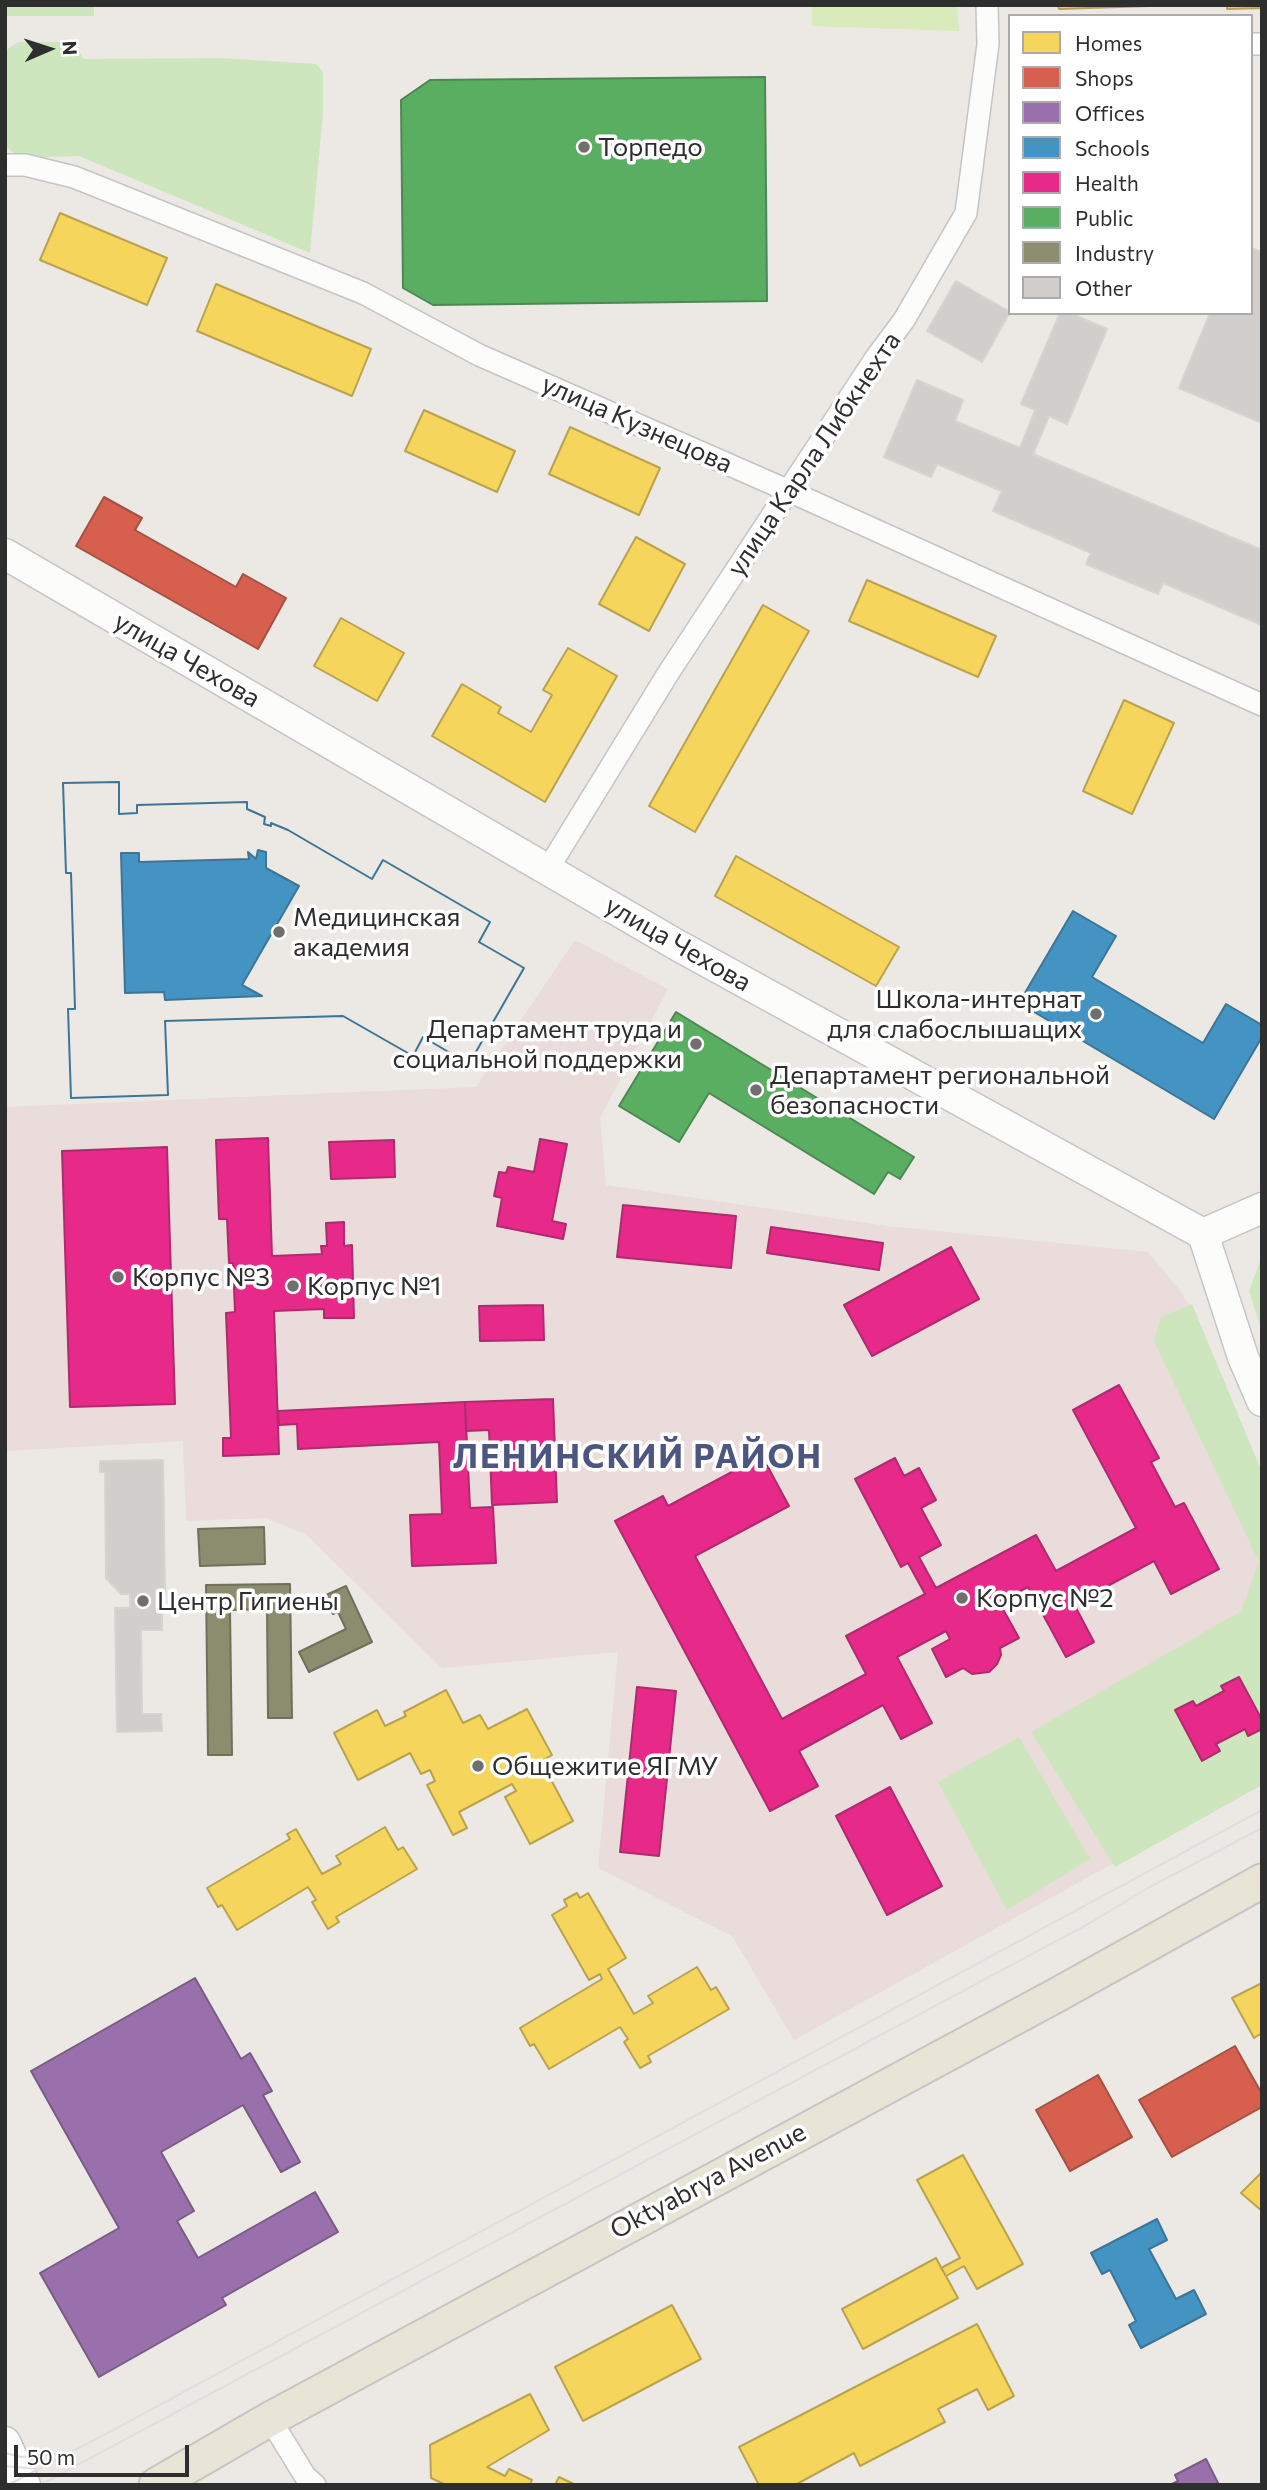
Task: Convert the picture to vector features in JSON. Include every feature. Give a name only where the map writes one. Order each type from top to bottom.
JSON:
[{"type":"main road","name":"Oktyabrya Avenue","points":[[156,2485],[270,2419],[1055,1996],[1262,1881]]},
{"type":"street","name":"улица Карла Либкнехта","points":[[548,869],[669,672],[875,359],[904,320],[966,213],[988,44],[987,5]]},
{"type":"street","points":[[988,44],[1008,44]]},
{"type":"street","name":"улица Кузнецова","points":[[5,165],[25,165],[74,177],[363,293],[479,355],[789,491],[1262,705]]},
{"type":"street","name":"улица Чехова","points":[[5,554],[688,951],[1203,1234]]},
{"type":"street","points":[[1262,1208],[1203,1234],[1243,1357],[1262,1401]]},
{"type":"street","points":[[270,2419],[305,2476],[315,2485]]},
{"type":"street","points":[[5,2442],[25,2485]]},
{"type":"shaded area","points":[[575,940],[668,989],[600,1118],[606,1185],[887,1226],[1148,1252],[1190,1307],[1262,1481],[1262,1781],[794,2040],[732,1936],[598,1868],[618,1652],[442,1668],[306,1534],[265,1518],[186,1521],[183,1441],[5,1451],[5,1107],[476,1087]]},
{"type":"green space","points":[[5,5],[94,5],[94,16],[5,16]]},
{"type":"green space","points":[[812,5],[957,5],[959,31],[812,26]]},
{"type":"green space","points":[[18,42],[75,42],[83,59],[222,58],[316,64],[323,72],[323,114],[310,253],[79,156],[21,158],[5,146],[5,51]]},
{"type":"green space","points":[[1262,1256],[1262,1331],[1249,1291]]},
{"type":"green space","points":[[1192,1304],[1262,1472],[1262,1785],[1115,1867],[1031,1732],[1241,1611],[1259,1562],[1154,1341],[1161,1317]]},
{"type":"green space","points":[[1019,1737],[1090,1859],[1007,1910],[938,1782]]},
{"type":"building: Homes","points":[[1058,5],[1180,5],[1059,9]]},
{"type":"building: Homes","points":[[1227,5],[1262,5],[1262,8],[1227,9]]},
{"type":"building: Homes","points":[[60,213],[167,258],[147,305],[40,260]]},
{"type":"building: Homes","points":[[216,284],[371,349],[352,396],[197,331]]},
{"type":"building: Homes","points":[[424,410],[515,451],[497,492],[405,451]]},
{"type":"building: Homes","points":[[570,427],[660,468],[639,515],[549,474]]},
{"type":"building: Homes","points":[[636,537],[685,564],[649,631],[599,604]]},
{"type":"building: Homes","points":[[867,580],[996,636],[978,677],[849,621]]},
{"type":"building: Homes","points":[[763,605],[809,631],[695,832],[649,806]]},
{"type":"building: Homes","points":[[341,618],[404,653],[377,701],[314,666]]},
{"type":"building: Homes","points":[[568,648],[617,676],[545,802],[432,736],[462,684],[501,707],[498,713],[531,732],[552,695],[543,690]]},
{"type":"building: Homes","points":[[1124,700],[1174,723],[1132,814],[1083,791]]},
{"type":"building: Homes","points":[[736,856],[899,947],[876,986],[715,896]]},
{"type":"building: Homes","name":"Общежитие ЯГМУ","points":[[446,1690],[463,1723],[480,1715],[488,1729],[527,1709],[552,1755],[538,1763],[545,1775],[548,1774],[573,1821],[530,1844],[505,1797],[516,1791],[512,1784],[459,1812],[467,1828],[453,1835],[427,1785],[435,1781],[430,1770],[421,1774],[410,1753],[358,1780],[334,1733],[377,1710],[385,1726],[406,1716],[404,1712]]},
{"type":"building: Homes","points":[[385,1827],[398,1850],[403,1847],[417,1869],[336,1917],[339,1922],[328,1929],[312,1902],[316,1900],[308,1887],[237,1930],[222,1905],[218,1907],[207,1888],[290,1839],[287,1834],[296,1829],[322,1874],[341,1864],[336,1856]]},
{"type":"building: Homes","points":[[577,1893],[580,1898],[588,1893],[626,1958],[608,1969],[634,2014],[653,2003],[648,1996],[697,1967],[711,1990],[716,1987],[729,2009],[648,2056],[651,2062],[640,2068],[624,2042],[628,2039],[620,2027],[549,2069],[534,2044],[530,2046],[520,2028],[602,1979],[600,1974],[589,1980],[552,1915],[567,1906],[564,1900]]},
{"type":"building: Homes","points":[[1262,1983],[1262,2033],[1254,2038],[1232,1998]]},
{"type":"building: Homes","points":[[963,2155],[1023,2264],[977,2289],[964,2266],[946,2276],[941,2268],[960,2258],[917,2180]]},
{"type":"building: Homes","points":[[1262,2172],[1262,2211],[1241,2193]]},
{"type":"building: Homes","points":[[936,2258],[958,2298],[863,2349],[842,2309]]},
{"type":"building: Homes","points":[[672,2305],[701,2359],[583,2421],[555,2367]]},
{"type":"building: Homes","points":[[977,2324],[1014,2396],[988,2410],[977,2389],[938,2409],[945,2422],[860,2466],[854,2453],[795,2485],[759,2485],[739,2447]]},
{"type":"building: Homes","points":[[530,2394],[549,2430],[487,2467],[505,2476],[509,2469],[532,2480],[530,2485],[446,2485],[431,2478],[430,2445]]},
{"type":"building: Homes","points":[[559,2477],[576,2485],[555,2485]]},
{"type":"building: Shops","points":[[104,497],[142,518],[135,530],[236,587],[243,574],[286,598],[258,649],[76,546]]},
{"type":"building: Shops","points":[[1235,2046],[1262,2094],[1262,2107],[1172,2157],[1139,2100]]},
{"type":"building: Shops","points":[[1098,2075],[1132,2137],[1070,2171],[1036,2110]]},
{"type":"building: Offices","points":[[195,1978],[241,2059],[250,2053],[272,2091],[263,2095],[300,2162],[281,2172],[243,2105],[161,2152],[194,2211],[177,2221],[198,2258],[315,2192],[338,2232],[222,2298],[226,2305],[99,2377],[40,2273],[119,2228],[31,2071]]},
{"type":"building: Offices","points":[[1206,2459],[1219,2485],[1170,2485],[1178,2481],[1175,2475]]},
{"type":"building: Schools","name":"Медицинская академия","points":[[119,782],[119,814],[137,813],[137,805],[247,802],[247,809],[265,817],[264,824],[271,826],[271,823],[288,830],[372,879],[383,860],[490,922],[479,942],[524,968],[469,1064],[423,1037],[413,1056],[343,1016],[165,1021],[168,1095],[71,1098],[68,1009],[75,1009],[71,873],[66,873],[63,783]],"holes":[[[258,850],[266,852],[266,868],[299,886],[242,985],[262,996],[165,1000],[164,992],[125,993],[121,853],[139,853],[139,862],[249,859],[248,852],[256,859]]]},
{"type":"building: Schools","name":"Медицинская академия","points":[[119,782],[119,814],[137,813],[137,805],[247,802],[247,809],[265,817],[264,824],[271,826],[271,823],[288,830],[372,879],[383,860],[490,922],[479,942],[524,968],[469,1064],[423,1037],[413,1056],[343,1016],[165,1021],[168,1095],[71,1098],[68,1009],[75,1009],[71,873],[66,873],[63,783]]},
{"type":"building: Schools","name":"Школа-интернат для слабослышащих","points":[[1073,911],[1116,936],[1092,977],[1203,1043],[1226,1004],[1262,1025],[1262,1037],[1214,1119],[1019,1003]]},
{"type":"building: Schools","points":[[1157,2219],[1167,2240],[1149,2249],[1176,2299],[1194,2290],[1206,2314],[1141,2348],[1129,2325],[1136,2321],[1110,2270],[1102,2274],[1091,2253]]},
{"type":"building: Health","name":"Корпус №1","points":[[268,1138],[272,1256],[322,1254],[321,1246],[327,1246],[326,1223],[344,1222],[344,1246],[352,1245],[354,1318],[324,1318],[324,1309],[274,1311],[279,1454],[223,1456],[223,1438],[231,1438],[226,1313],[235,1312],[233,1263],[229,1263],[227,1219],[219,1219],[216,1140]]},
{"type":"building: Health","points":[[540,1139],[567,1144],[552,1221],[566,1224],[563,1239],[497,1226],[502,1198],[494,1196],[499,1172],[506,1173],[508,1167],[534,1172]]},
{"type":"building: Health","points":[[394,1140],[395,1177],[331,1179],[329,1142]]},
{"type":"building: Health","name":"Корпус №3","points":[[167,1147],[175,1404],[70,1407],[62,1151]]},
{"type":"building: Health","points":[[623,1205],[736,1216],[731,1268],[617,1257]]},
{"type":"building: Health","points":[[771,1227],[883,1243],[879,1270],[767,1253]]},
{"type":"building: Health","points":[[951,1247],[979,1299],[872,1356],[844,1305]]},
{"type":"building: Health","points":[[543,1305],[544,1340],[480,1341],[479,1306]]},
{"type":"building: Health","name":"Корпус №2","points":[[1119,1385],[1159,1458],[1151,1462],[1175,1507],[1184,1503],[1219,1569],[1171,1594],[1154,1561],[1074,1604],[1094,1642],[1066,1657],[1028,1587],[999,1602],[1019,1638],[1000,1648],[1001,1655],[997,1664],[989,1672],[972,1674],[963,1668],[946,1677],[932,1649],[950,1639],[946,1631],[897,1657],[932,1723],[901,1739],[883,1705],[799,1751],[818,1786],[770,1811],[615,1521],[663,1496],[668,1506],[762,1456],[789,1506],[695,1556],[782,1719],[866,1674],[846,1636],[925,1594],[908,1563],[901,1567],[855,1479],[895,1458],[904,1476],[919,1468],[936,1500],[921,1508],[941,1545],[919,1557],[936,1588],[1036,1535],[1056,1571],[1136,1528],[1073,1410]]},
{"type":"building: Health","points":[[553,1399],[557,1502],[492,1505],[489,1430],[466,1431],[465,1402]]},
{"type":"building: Health","points":[[465,1402],[470,1508],[493,1507],[496,1563],[412,1566],[410,1515],[442,1514],[439,1442],[298,1449],[297,1424],[279,1425],[278,1411]]},
{"type":"building: Health","points":[[1239,1677],[1262,1720],[1262,1729],[1248,1736],[1245,1729],[1216,1744],[1220,1751],[1202,1761],[1175,1710],[1193,1701],[1196,1706],[1224,1691],[1221,1686]]},
{"type":"building: Health","points":[[637,1687],[676,1691],[659,1856],[620,1852]]},
{"type":"building: Health","points":[[890,1787],[942,1886],[887,1915],[836,1816]]},
{"type":"building: Public","name":"Торпедо","points":[[765,77],[767,301],[433,305],[403,288],[401,100],[430,80]]},
{"type":"building: Public","points":[[676,1012],[914,1157],[900,1179],[888,1172],[874,1194],[709,1093],[679,1142],[619,1106]]},
{"type":"building: Industry","points":[[264,1527],[265,1564],[200,1566],[198,1529]]},
{"type":"building: Industry","points":[[290,1584],[292,1718],[268,1718],[267,1609],[230,1610],[232,1755],[208,1755],[206,1585]]},
{"type":"building: Industry","points":[[346,1586],[372,1642],[309,1672],[299,1652],[346,1629],[338,1612],[333,1614],[324,1596]]},
{"type":"building: Other","points":[[1253,249],[1262,252],[1262,423],[1179,388],[1209,315],[1253,315]]},
{"type":"building: Other","points":[[956,281],[1008,311],[1008,315],[982,362],[927,331]]},
{"type":"building: Other","points":[[1059,315],[1075,315],[1107,329],[1067,424],[1049,416],[1033,454],[1262,550],[1262,625],[1163,583],[1158,594],[1086,564],[1091,553],[993,511],[1002,491],[937,464],[931,477],[884,457],[917,380],[963,400],[955,421],[1020,448],[1035,410],[1021,404]]},
{"type":"building: Other","name":"Центр Гигиены","points":[[163,1460],[165,1594],[156,1594],[156,1607],[162,1607],[162,1630],[141,1630],[142,1714],[161,1714],[162,1731],[117,1732],[115,1608],[130,1608],[130,1594],[121,1594],[106,1578],[105,1472],[100,1472],[100,1461]]},
{"type":"tram line","points":[[8,2485],[1262,1810]]},
{"type":"tram line","points":[[40,2485],[1090,1923],[1146,1889],[1262,1828]]},
{"type":"tram line","points":[[5,2453],[21,2457],[57,2454]]},
{"type":"tram line","points":[[5,2466],[38,2469]]},
{"type":"place","name":"Торпедо","points":[[584,147]]},
{"type":"place","name":"Медицинская академия","points":[[279,932]]},
{"type":"place","name":"Школа-интернат для слабослышащих","points":[[1096,1014]]},
{"type":"place","name":"Департамент труда и социальной поддержки","points":[[696,1044]]},
{"type":"place","name":"Департамент региональной безопасности","points":[[756,1090]]},
{"type":"place","name":"Корпус №3","points":[[118,1277]]},
{"type":"place","name":"Корпус №1","points":[[293,1286]]},
{"type":"place","name":"Корпус №2","points":[[962,1598]]},
{"type":"place","name":"Центр Гигиены","points":[[143,1601]]},
{"type":"place","name":"Общежитие ЯГМУ","points":[[478,1766]]},
{"type":"district","name":"ЛЕНИНСКИЙ РАЙОН","points":[[638,1457]]}]
